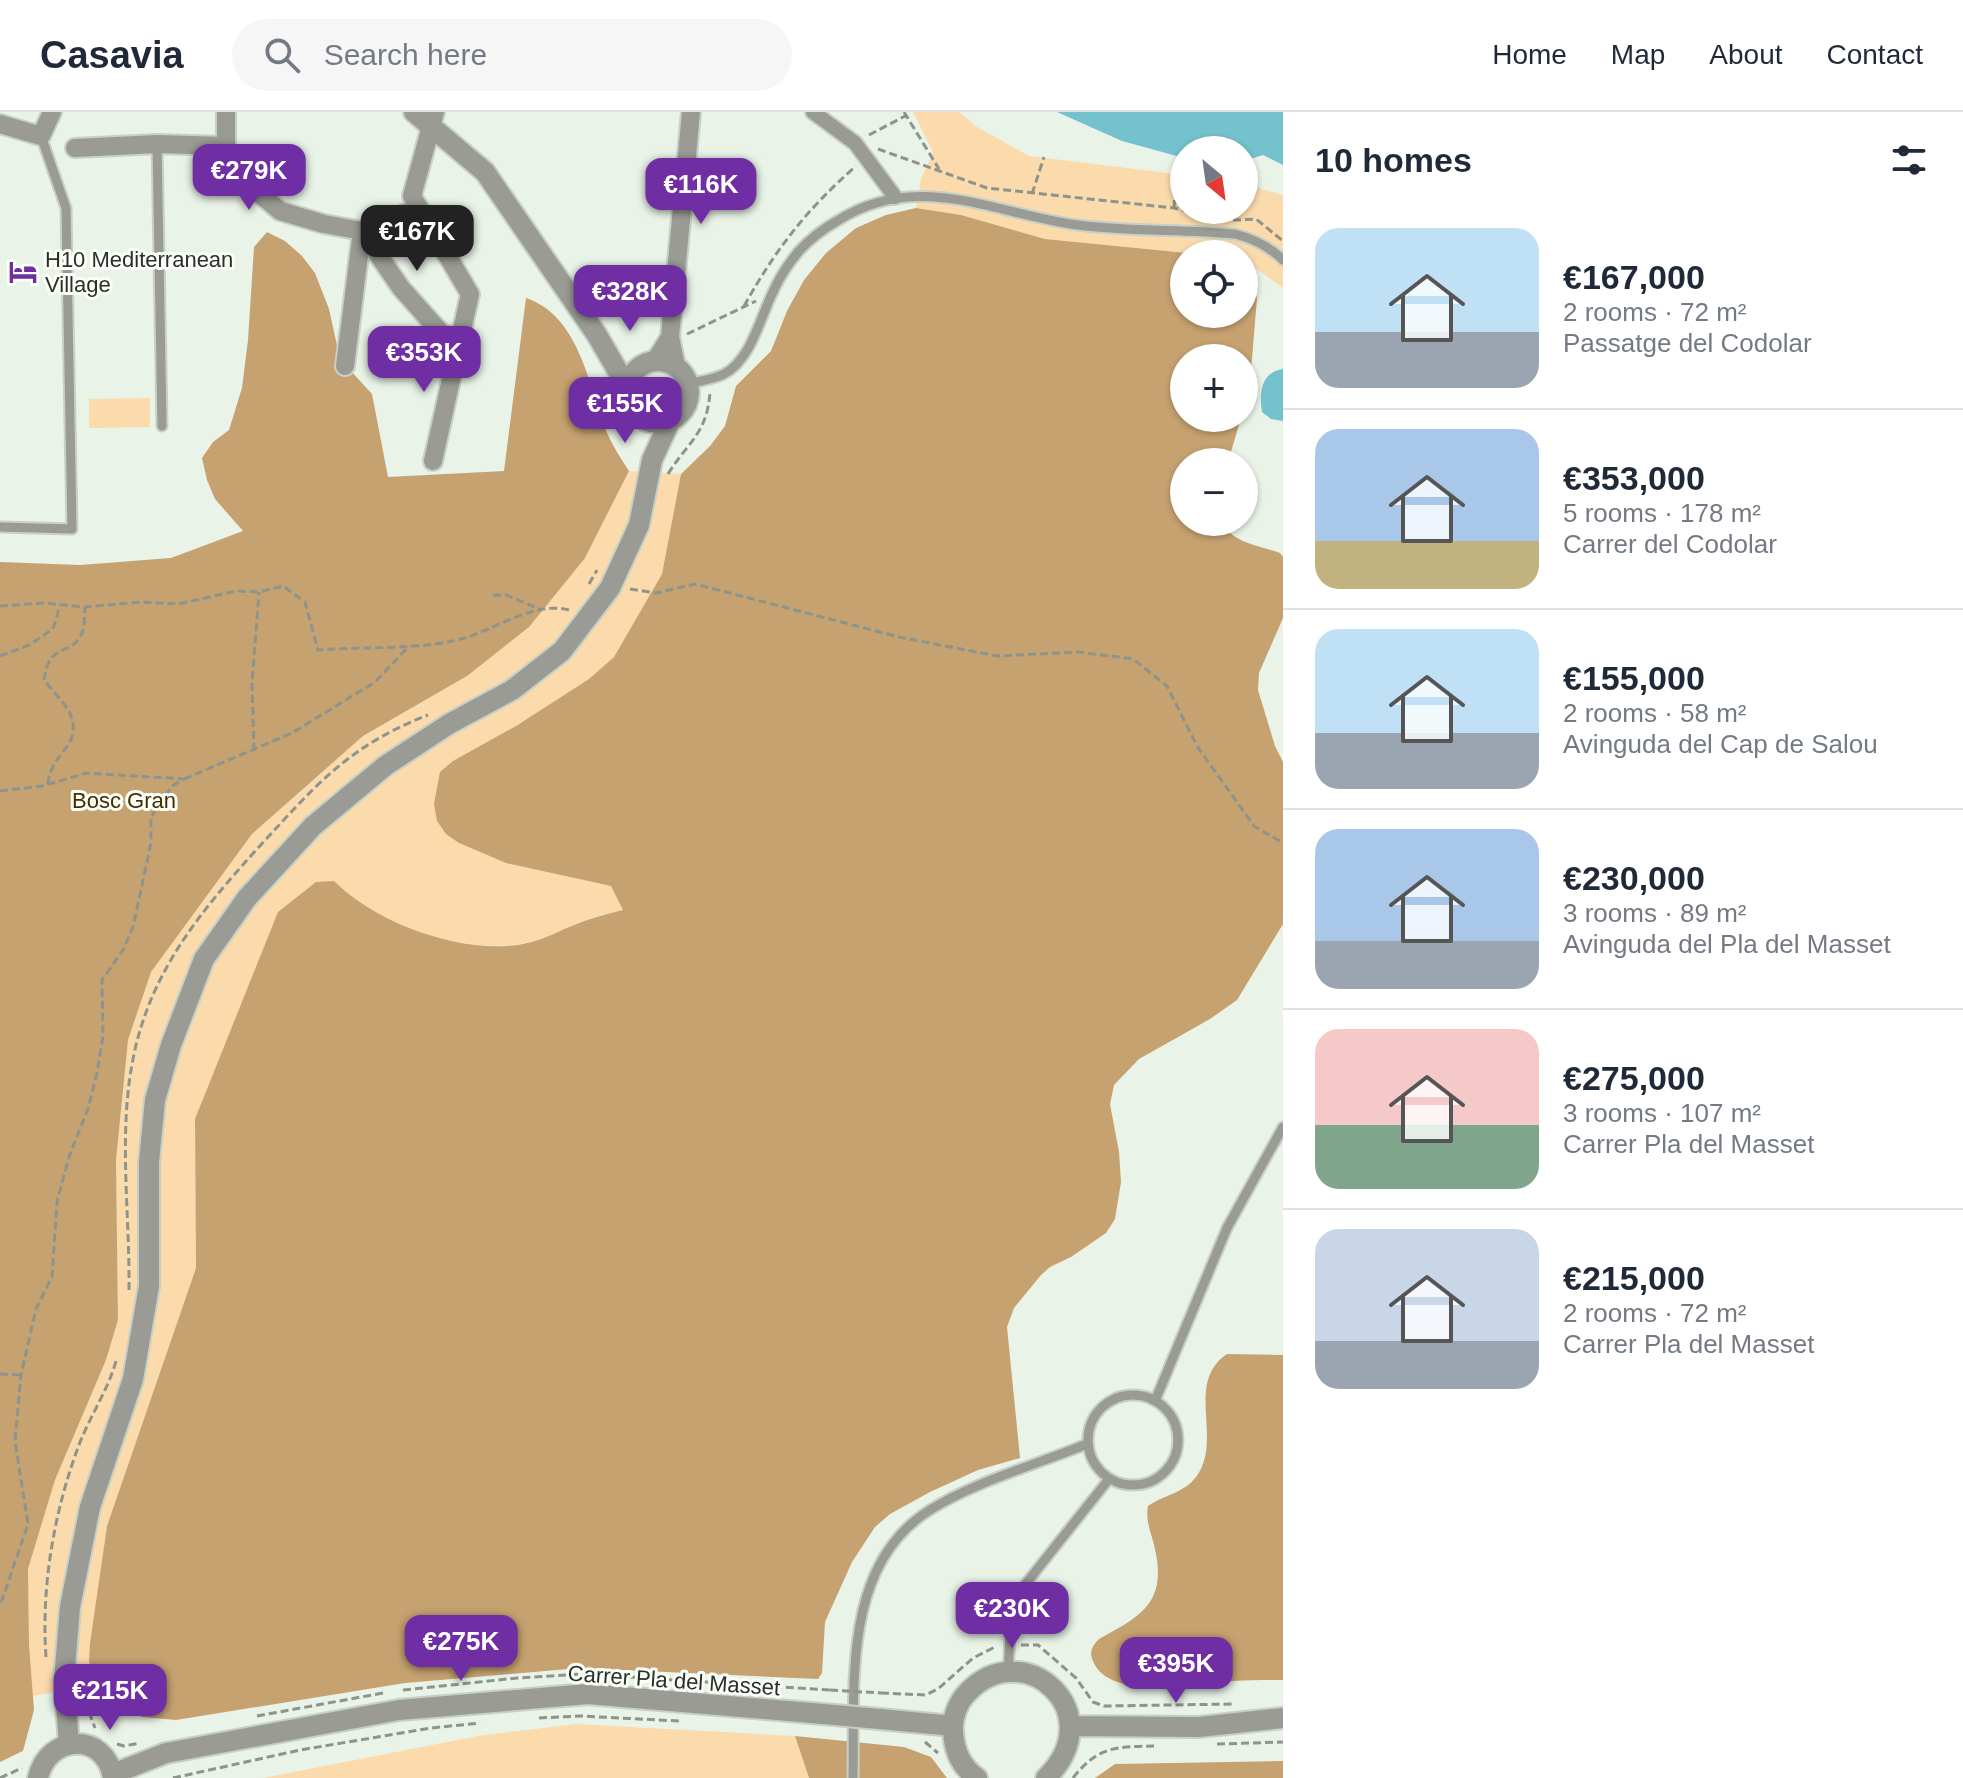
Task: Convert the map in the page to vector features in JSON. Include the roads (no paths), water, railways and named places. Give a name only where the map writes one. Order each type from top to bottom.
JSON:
[{"type":"street","points":[[0,124],[41,136],[52,112]]},
{"type":"street","points":[[226,112],[226,146],[233,171],[280,211],[362,231],[419,208]]},
{"type":"street","points":[[414,112],[433,120],[485,172],[597,335],[627,387],[629,403],[640,417],[651,470]]},
{"type":"street","points":[[676,366],[670,337],[691,112]]},
{"type":"street","points":[[813,112],[855,143],[895,197]]},
{"type":"street","points":[[433,120],[412,196],[470,294],[433,461]]},
{"type":"street","points":[[75,148],[157,144],[226,146]]},
{"type":"street","points":[[362,231],[401,288],[442,334],[459,338]]},
{"type":"street","points":[[345,366],[362,231]]},
{"type":"street","points":[[597,335],[624,356],[650,362]]},
{"type":"street","points":[[650,362],[670,337]]},
{"type":"street","points":[[627,387],[634,371],[660,360],[676,366],[698,382],[683,412],[670,421],[656,423],[640,417]]},
{"type":"street","points":[[69,1744],[64,1680],[70,1607],[90,1507],[133,1379],[149,1286],[149,1162],[155,1100],[171,1045],[204,959],[247,898],[313,826],[385,766],[449,724],[512,690],[562,651],[578,615],[610,588],[639,525],[651,470],[670,421]]},
{"type":"street","points":[[977,1778],[961,1761],[954,1744],[956,1709],[971,1689],[992,1675],[1008,1672],[1026,1673],[1043,1681],[1057,1693],[1067,1708],[1071,1726],[1069,1747],[1060,1765],[1046,1778]]},
{"type":"street","name":"Carrer Pla del Masset","points":[[113,1776],[166,1753],[399,1710],[588,1694],[953,1726]]},
{"type":"street","points":[[1071,1726],[1199,1727],[1283,1718]]},
{"type":"street","points":[[38,1778],[41,1765],[48,1755],[69,1744],[81,1744],[102,1754],[113,1776]]},
{"type":"lane","points":[[0,527],[72,529],[66,208],[41,136]]},
{"type":"lane","points":[[157,144],[162,426]]},
{"type":"lane","points":[[698,382],[722,375],[742,357],[773,291],[800,251],[823,230],[848,214],[895,197],[960,199],[1108,229],[1235,234],[1255,240],[1283,260]]},
{"type":"lane","points":[[1155,1401],[1227,1228],[1283,1127]]},
{"type":"lane","points":[[1132,1395],[1155,1401],[1165,1408],[1177,1429],[1178,1441],[1172,1464],[1155,1480],[1143,1485],[1132,1486],[1109,1479],[1094,1464],[1087,1444],[1092,1420],[1108,1402],[1132,1395]]},
{"type":"lane","points":[[853,1778],[856,1664],[861,1616],[873,1578],[887,1550],[903,1529],[930,1509],[1087,1444]]},
{"type":"lane","points":[[1008,1672],[1012,1601],[1109,1479]]},
{"type":"water","points":[[1057,112],[1283,112],[1283,165],[1263,155],[1258,157],[1258,136],[1170,136],[1170,154],[1122,141]]},
{"type":"water","points":[[1283,369],[1283,421],[1271,419],[1262,412],[1261,398],[1266,379]]},
{"type":"place","name":"H10 Mediterranean Village","points":[[23,272]]},
{"type":"park label","name":"Bosc Gran","points":[[124,800]]}]
